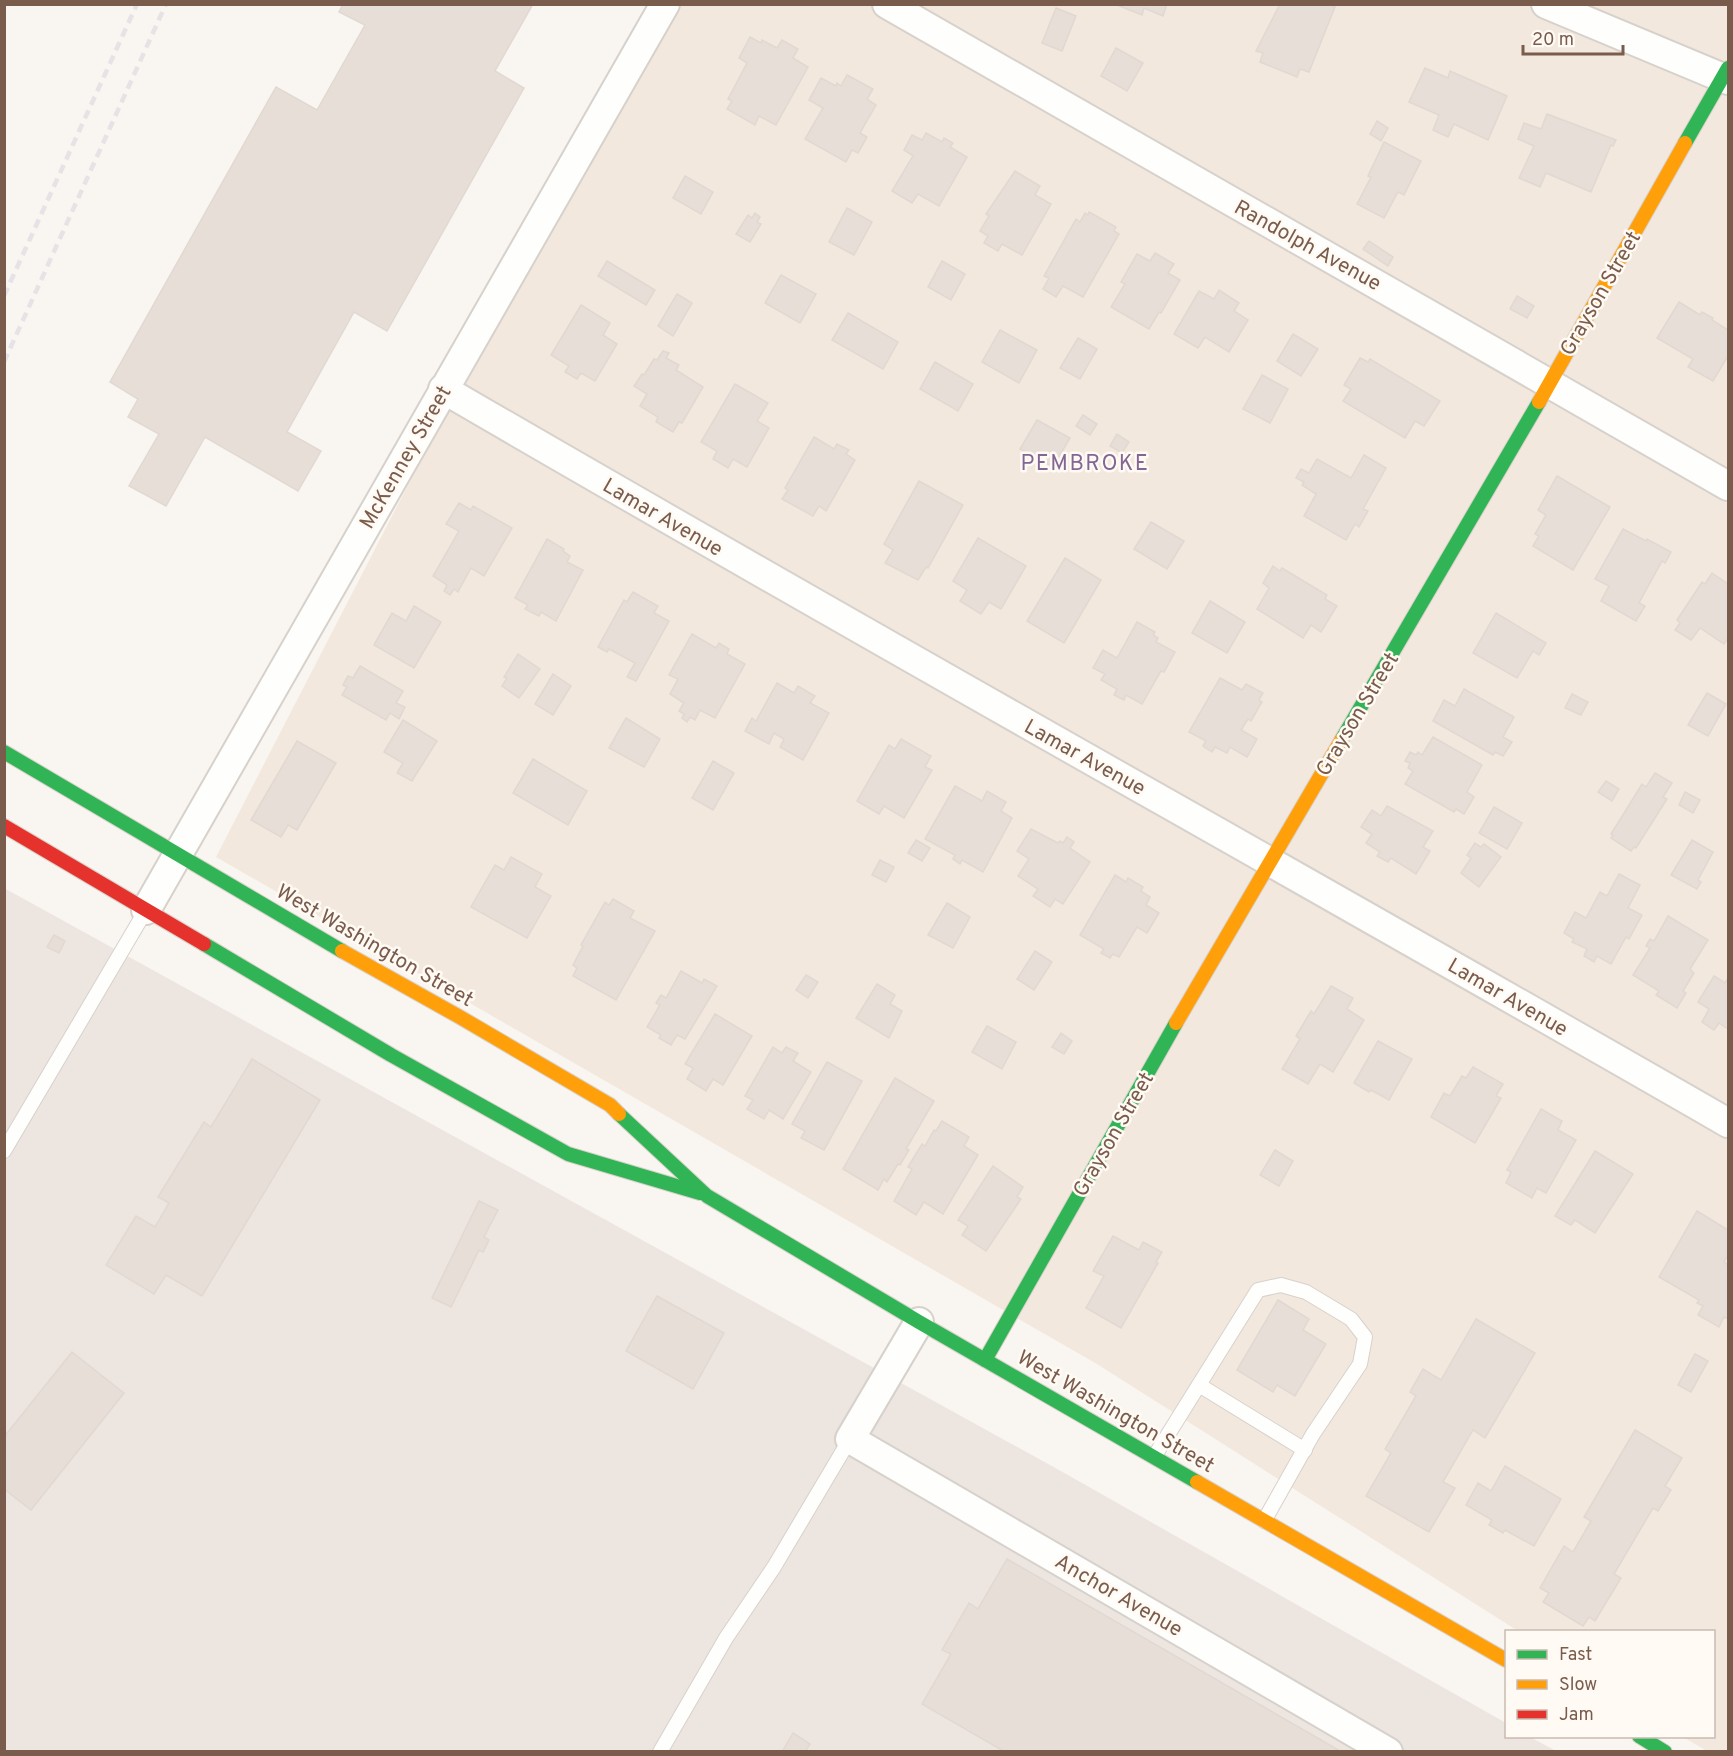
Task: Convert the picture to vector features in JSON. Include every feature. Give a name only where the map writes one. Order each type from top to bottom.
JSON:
[{"type":"main road","name":"Grayson Street","points":[[985,1360],[1232,925],[1500,471],[1727,75]]},
{"type":"main road","name":"West Washington Street","points":[[4,752],[177,855],[610,1105],[707,1196],[919,1322],[1505,1659]]},
{"type":"main road","name":"West Washington Street","points":[[4,826],[391,1055],[568,1154],[707,1196]]},
{"type":"main road","points":[[1641,1738],[1665,1752]]},
{"type":"street","name":"McKenney Street","points":[[146,910],[665,4]]},
{"type":"street","name":"Randolph Avenue","points":[[887,4],[1728,486]]},
{"type":"street","points":[[1546,4],[1727,75]]},
{"type":"street","name":"Lamar Avenue","points":[[443,389],[720,551],[1728,1123]]},
{"type":"street","points":[[850,1439],[919,1322]]},
{"type":"street","name":"Anchor Avenue","points":[[850,1439],[1388,1752]]},
{"type":"lane","points":[[4,1151],[146,910]]},
{"type":"lane","points":[[1154,1457],[1258,1290],[1281,1285],[1306,1292],[1351,1319],[1365,1337],[1360,1364],[1305,1450],[1264,1521]]},
{"type":"lane","points":[[1199,1385],[1305,1450]]},
{"type":"lane","points":[[660,1752],[726,1638],[774,1568],[850,1439]]},
{"type":"shaded area","points":[[656,5],[1728,5],[1728,1751],[1707,1751],[1685,1738],[1715,1738],[1715,1630],[1516,1630],[1097,1364],[216,857]]},
{"type":"shaded area","points":[[4,888],[1059,1470],[1505,1722],[1505,1738],[1532,1738],[1556,1751],[5,1751]]},
{"type":"building","points":[[343,4],[533,4],[495,71],[524,88],[387,331],[354,312],[287,432],[321,451],[298,491],[205,437],[166,506],[129,486],[159,434],[128,417],[138,399],[110,382],[276,87],[317,110],[365,25],[339,12]]},
{"type":"building","points":[[1167,4],[1163,16],[1144,8],[1142,15],[1117,5]]},
{"type":"building","points":[[1280,4],[1328,4],[1335,7],[1309,72],[1300,69],[1297,77],[1260,62],[1263,53],[1256,51]]},
{"type":"building","points":[[1056,8],[1076,16],[1062,51],[1042,43]]},
{"type":"building","points":[[750,37],[777,48],[782,40],[798,49],[793,58],[808,67],[776,125],[759,116],[755,125],[727,109],[732,101],[728,99],[747,63],[739,58]]},
{"type":"building","points":[[1116,48],[1143,63],[1127,91],[1101,76]]},
{"type":"building","points":[[1425,68],[1448,78],[1450,71],[1507,96],[1488,140],[1454,124],[1448,137],[1433,130],[1439,115],[1409,102]]},
{"type":"building","points":[[847,75],[873,89],[867,99],[876,105],[860,133],[867,137],[858,153],[852,150],[846,162],[805,139],[823,108],[809,100],[821,78],[836,86],[837,83],[841,86]]},
{"type":"building","points":[[1547,114],[1616,140],[1613,146],[1611,145],[1591,192],[1546,173],[1540,187],[1519,178],[1534,146],[1518,139],[1524,123],[1541,129]]},
{"type":"building","points":[[1377,121],[1388,128],[1381,141],[1370,134]]},
{"type":"building","points":[[926,133],[942,142],[944,138],[953,143],[950,147],[967,157],[939,206],[918,194],[912,203],[892,191],[913,156],[904,150],[912,135],[922,140]]},
{"type":"building","points":[[1384,142],[1421,161],[1404,195],[1398,192],[1384,218],[1357,204],[1371,177],[1368,176]]},
{"type":"building","points":[[1015,171],[1040,186],[1035,195],[1051,204],[1022,255],[1002,244],[998,251],[984,243],[988,236],[980,231],[989,216],[986,214]]},
{"type":"building","points":[[685,176],[713,192],[701,214],[673,198]]},
{"type":"building","points":[[847,208],[872,222],[854,255],[829,242]]},
{"type":"building","points":[[1089,212],[1116,227],[1114,231],[1119,234],[1083,297],[1063,286],[1056,297],[1043,289],[1049,278],[1044,276],[1076,219],[1080,222],[1085,213],[1088,215]]},
{"type":"building","points":[[755,213],[760,217],[757,222],[761,224],[750,242],[736,234],[748,215],[752,218]]},
{"type":"building","points":[[1369,241],[1393,257],[1388,266],[1363,249]]},
{"type":"building","points":[[1155,253],[1174,264],[1168,273],[1180,280],[1149,329],[1111,307],[1125,284],[1121,282],[1137,254],[1150,261]]},
{"type":"building","points":[[607,261],[655,290],[646,305],[598,276]]},
{"type":"building","points":[[942,261],[965,274],[951,300],[928,287]]},
{"type":"building","points":[[781,275],[816,294],[800,323],[765,303]]},
{"type":"building","points":[[1219,290],[1239,303],[1234,311],[1248,320],[1229,352],[1205,337],[1198,348],[1174,334],[1199,291],[1214,299]]},
{"type":"building","points":[[677,294],[692,303],[673,336],[658,326]]},
{"type":"building","points":[[1517,296],[1534,306],[1527,318],[1510,309]]},
{"type":"building","points":[[1679,302],[1700,315],[1702,312],[1713,318],[1712,320],[1728,330],[1728,356],[1713,381],[1688,367],[1693,359],[1657,338]]},
{"type":"building","points":[[581,305],[610,323],[603,335],[617,344],[595,381],[581,373],[577,379],[565,372],[569,366],[551,355]]},
{"type":"building","points":[[848,313],[898,342],[883,369],[832,340]]},
{"type":"building","points":[[1000,330],[1037,350],[1019,383],[982,362]]},
{"type":"building","points":[[1293,334],[1318,349],[1301,376],[1277,361]]},
{"type":"building","points":[[1078,338],[1097,349],[1080,379],[1060,368]]},
{"type":"building","points":[[663,351],[669,353],[666,358],[679,365],[676,370],[703,387],[682,423],[679,422],[673,432],[656,422],[658,417],[640,406],[647,394],[634,386],[654,359],[657,360]]},
{"type":"building","points":[[1360,358],[1368,362],[1370,359],[1440,401],[1424,426],[1415,421],[1405,438],[1343,401],[1351,389],[1344,385]]},
{"type":"building","points":[[935,362],[973,384],[958,411],[920,389]]},
{"type":"building","points":[[1262,375],[1288,389],[1270,423],[1243,409]]},
{"type":"building","points":[[735,384],[768,403],[757,421],[769,428],[747,467],[733,459],[728,468],[713,459],[717,451],[701,442]]},
{"type":"building","points":[[1083,415],[1097,424],[1090,435],[1076,426]]},
{"type":"building","points":[[1037,420],[1070,438],[1053,467],[1020,449]]},
{"type":"building","points":[[1117,434],[1129,442],[1122,453],[1110,446]]},
{"type":"building","points":[[814,437],[834,449],[837,444],[849,450],[846,454],[855,460],[826,511],[819,506],[813,516],[782,499],[788,490],[785,488]]},
{"type":"building","points":[[1364,455],[1386,468],[1363,509],[1368,511],[1359,527],[1355,524],[1346,540],[1304,516],[1316,494],[1302,485],[1304,482],[1296,478],[1301,469],[1309,473],[1317,459],[1351,478]]},
{"type":"building","points":[[1557,476],[1610,507],[1573,570],[1533,546],[1539,536],[1535,534],[1546,515],[1538,510]]},
{"type":"building","points":[[919,481],[963,505],[928,568],[926,567],[918,580],[885,563],[893,550],[884,544]]},
{"type":"building","points":[[459,503],[471,510],[473,506],[512,528],[484,576],[471,568],[458,592],[454,589],[450,595],[444,591],[447,585],[433,576],[459,531],[446,524]]},
{"type":"building","points":[[1151,522],[1184,541],[1167,569],[1134,549]]},
{"type":"building","points":[[1623,529],[1671,552],[1665,563],[1662,561],[1639,603],[1645,606],[1636,621],[1601,601],[1609,586],[1595,579]]},
{"type":"building","points":[[978,538],[1026,566],[1001,609],[989,602],[981,614],[960,601],[967,590],[953,581]]},
{"type":"building","points":[[547,539],[564,549],[563,551],[570,556],[567,562],[583,570],[556,621],[541,612],[539,616],[525,609],[528,605],[515,598]]},
{"type":"building","points":[[1065,558],[1101,580],[1064,643],[1027,621]]},
{"type":"building","points":[[1273,566],[1280,571],[1282,568],[1327,595],[1325,599],[1337,606],[1321,632],[1311,625],[1303,638],[1257,609],[1269,588],[1263,583]]},
{"type":"building","points":[[1712,573],[1728,584],[1728,638],[1724,644],[1700,628],[1691,640],[1675,630],[1680,623],[1677,620],[1702,582],[1705,584]]},
{"type":"building","points":[[633,592],[658,606],[654,613],[669,621],[636,681],[627,677],[635,663],[609,649],[607,652],[598,647],[624,600],[627,602]]},
{"type":"building","points":[[1210,601],[1245,622],[1227,653],[1192,633]]},
{"type":"building","points":[[414,606],[441,622],[414,668],[374,645],[392,613],[406,621]]},
{"type":"building","points":[[1496,613],[1546,643],[1539,655],[1533,651],[1517,678],[1473,653]]},
{"type":"building","points":[[1137,622],[1155,632],[1153,635],[1158,638],[1156,642],[1175,652],[1142,704],[1126,695],[1124,700],[1114,695],[1117,689],[1101,680],[1105,674],[1093,668],[1103,650],[1117,658]]},
{"type":"building","points":[[692,634],[716,648],[719,643],[729,649],[727,654],[745,664],[715,718],[700,710],[695,720],[690,717],[687,722],[682,718],[684,714],[679,711],[684,703],[670,694],[678,679],[669,675]]},
{"type":"building","points":[[518,654],[540,669],[519,698],[502,686],[507,678],[504,677]]},
{"type":"building","points":[[360,666],[403,691],[396,703],[405,707],[399,719],[390,713],[386,720],[342,695],[347,687],[343,685],[348,676],[353,678]]},
{"type":"building","points":[[553,674],[571,686],[553,715],[535,704]]},
{"type":"building","points":[[1220,678],[1242,690],[1246,684],[1263,693],[1259,700],[1262,702],[1251,721],[1248,719],[1241,730],[1257,739],[1247,757],[1230,747],[1227,753],[1215,747],[1212,752],[1203,746],[1206,741],[1189,732]]},
{"type":"building","points":[[777,683],[794,693],[798,686],[815,696],[810,703],[829,713],[803,760],[780,747],[784,739],[774,733],[769,744],[745,731],[752,718],[756,721]]},
{"type":"building","points":[[1464,689],[1514,717],[1503,737],[1512,742],[1503,756],[1495,752],[1493,755],[1433,721],[1444,700],[1455,706]]},
{"type":"building","points":[[1707,693],[1726,704],[1708,736],[1688,725]]},
{"type":"building","points":[[1572,694],[1588,702],[1581,715],[1565,708]]},
{"type":"building","points":[[626,718],[660,739],[644,767],[609,748]]},
{"type":"building","points":[[403,720],[437,741],[412,781],[397,773],[403,763],[384,752]]},
{"type":"building","points":[[1433,737],[1482,765],[1467,792],[1474,797],[1464,814],[1456,809],[1454,812],[1405,784],[1413,771],[1408,768],[1410,763],[1405,761],[1410,752],[1416,755],[1418,752],[1422,755]]},
{"type":"building","points":[[901,739],[931,756],[925,767],[932,770],[904,818],[884,806],[879,814],[857,801],[889,745],[895,749]]},
{"type":"building","points":[[297,741],[336,763],[297,830],[288,825],[281,837],[251,820]]},
{"type":"building","points":[[533,759],[587,791],[568,825],[513,793]]},
{"type":"building","points":[[713,761],[734,773],[713,810],[692,798]]},
{"type":"building","points":[[1655,773],[1672,783],[1663,797],[1667,799],[1636,848],[1634,847],[1631,851],[1611,838],[1613,835],[1611,834],[1642,784],[1646,787]]},
{"type":"building","points":[[1606,781],[1619,789],[1612,801],[1598,792]]},
{"type":"building","points":[[955,786],[982,801],[987,791],[1006,802],[1001,811],[1012,818],[983,872],[962,860],[960,864],[953,859],[955,855],[925,839]]},
{"type":"building","points":[[1685,792],[1700,800],[1693,813],[1679,805]]},
{"type":"building","points":[[1387,806],[1433,831],[1423,847],[1430,851],[1416,874],[1391,858],[1388,862],[1377,856],[1380,852],[1366,843],[1372,834],[1361,827],[1372,810],[1381,816]]},
{"type":"building","points":[[1494,807],[1522,823],[1507,849],[1479,833]]},
{"type":"building","points":[[1031,829],[1058,843],[1060,841],[1063,843],[1067,837],[1074,842],[1070,848],[1090,862],[1063,904],[1055,899],[1050,907],[1033,896],[1038,889],[1018,876],[1029,859],[1017,851]]},
{"type":"building","points":[[916,840],[930,848],[922,861],[908,853]]},
{"type":"building","points":[[1692,840],[1713,852],[1698,880],[1701,882],[1697,889],[1671,875]]},
{"type":"building","points":[[1475,843],[1481,847],[1484,844],[1501,857],[1479,887],[1461,873],[1471,858],[1467,855]]},
{"type":"building","points":[[511,857],[542,874],[535,887],[551,896],[527,938],[471,907],[495,865],[504,870]]},
{"type":"building","points":[[880,860],[894,867],[886,882],[872,875]]},
{"type":"building","points":[[1619,874],[1640,885],[1628,908],[1642,915],[1629,939],[1626,937],[1611,964],[1597,956],[1594,962],[1584,956],[1587,949],[1572,942],[1574,939],[1564,933],[1575,912],[1586,918],[1600,892],[1607,896]]},
{"type":"building","points":[[1115,875],[1126,882],[1128,878],[1143,887],[1141,891],[1150,897],[1146,905],[1159,913],[1147,933],[1137,927],[1119,957],[1113,954],[1110,958],[1101,953],[1104,949],[1080,935]]},
{"type":"building","points":[[613,899],[634,911],[630,918],[655,931],[616,1000],[573,976],[577,968],[573,965],[583,946],[581,945],[605,902],[609,905]]},
{"type":"building","points":[[947,903],[970,917],[953,948],[928,935]]},
{"type":"building","points":[[1668,916],[1708,940],[1690,969],[1694,973],[1683,991],[1686,993],[1677,1008],[1656,995],[1659,991],[1633,975],[1650,948],[1646,946],[1650,939],[1654,941]]},
{"type":"building","points":[[54,935],[65,941],[59,953],[47,947]]},
{"type":"building","points":[[1035,951],[1052,962],[1034,990],[1017,979]]},
{"type":"building","points":[[681,971],[702,983],[704,979],[717,986],[685,1039],[677,1035],[671,1045],[659,1038],[661,1035],[647,1027],[660,1005],[656,1003],[661,995],[666,998]]},
{"type":"building","points":[[806,975],[818,982],[808,998],[796,990]]},
{"type":"building","points":[[1714,976],[1725,983],[1728,978],[1728,1029],[1719,1023],[1714,1030],[1702,1022],[1709,1009],[1698,1002]]},
{"type":"building","points":[[877,984],[895,995],[890,1004],[902,1011],[889,1038],[856,1018]]},
{"type":"building","points":[[1331,986],[1353,998],[1347,1009],[1364,1020],[1333,1072],[1320,1064],[1308,1084],[1282,1069],[1300,1039],[1296,1036],[1311,1011],[1314,1014]]},
{"type":"building","points":[[715,1014],[752,1036],[723,1085],[713,1079],[706,1091],[687,1079],[693,1068],[685,1064]]},
{"type":"building","points":[[987,1026],[1016,1042],[1002,1069],[972,1052]]},
{"type":"building","points":[[1061,1033],[1072,1041],[1064,1054],[1052,1047]]},
{"type":"building","points":[[1378,1041],[1412,1059],[1389,1100],[1354,1083]]},
{"type":"building","points":[[773,1047],[782,1053],[786,1047],[798,1053],[793,1061],[811,1072],[783,1119],[769,1110],[764,1119],[747,1109],[753,1100],[745,1096]]},
{"type":"building","points":[[252,1059],[320,1100],[202,1296],[166,1275],[154,1294],[106,1265],[136,1216],[155,1227],[169,1203],[158,1197],[204,1122],[211,1127]]},
{"type":"building","points":[[827,1062],[862,1081],[824,1150],[801,1138],[805,1131],[792,1124]]},
{"type":"building","points":[[1473,1067],[1503,1084],[1496,1096],[1501,1098],[1475,1143],[1431,1117],[1444,1093],[1450,1096],[1462,1076],[1466,1078]]},
{"type":"building","points":[[895,1078],[934,1101],[906,1149],[909,1150],[900,1165],[898,1164],[887,1182],[884,1179],[878,1190],[843,1169]]},
{"type":"building","points":[[1541,1109],[1562,1121],[1558,1130],[1576,1140],[1546,1193],[1537,1188],[1532,1198],[1506,1183],[1511,1172],[1507,1170]]},
{"type":"building","points":[[942,1121],[969,1137],[964,1146],[978,1155],[943,1214],[924,1202],[916,1215],[894,1201],[912,1169],[908,1167],[922,1144],[925,1146]]},
{"type":"building","points":[[1275,1150],[1293,1161],[1279,1186],[1260,1175]]},
{"type":"building","points":[[1595,1151],[1633,1174],[1595,1233],[1575,1220],[1571,1225],[1555,1216]]},
{"type":"building","points":[[993,1166],[1023,1187],[1017,1197],[1021,1199],[986,1251],[962,1235],[968,1226],[958,1220]]},
{"type":"building","points":[[479,1201],[498,1210],[484,1237],[489,1240],[483,1252],[479,1250],[451,1307],[432,1298]]},
{"type":"building","points":[[1697,1211],[1728,1230],[1728,1255],[1724,1262],[1728,1265],[1728,1319],[1724,1317],[1719,1327],[1698,1315],[1703,1306],[1697,1303],[1699,1300],[1659,1277]]},
{"type":"building","points":[[1113,1236],[1139,1250],[1143,1242],[1162,1252],[1121,1328],[1086,1308],[1104,1276],[1093,1271]]},
{"type":"building","points":[[657,1296],[724,1333],[693,1389],[626,1351]]},
{"type":"building","points":[[1278,1300],[1309,1319],[1303,1330],[1326,1344],[1295,1396],[1277,1385],[1273,1392],[1237,1370]]},
{"type":"building","points":[[1476,1319],[1535,1353],[1485,1438],[1473,1430],[1443,1482],[1455,1488],[1429,1532],[1366,1496],[1391,1453],[1385,1449],[1416,1396],[1410,1392],[1423,1369],[1441,1380]]},
{"type":"building","points":[[72,1352],[124,1393],[31,1510],[4,1489],[4,1437]]},
{"type":"building","points":[[1695,1354],[1708,1361],[1691,1392],[1678,1385]]},
{"type":"building","points":[[1635,1430],[1682,1458],[1665,1486],[1671,1490],[1658,1511],[1653,1508],[1614,1574],[1621,1578],[1595,1621],[1589,1617],[1583,1626],[1543,1602],[1549,1593],[1540,1588],[1564,1546],[1573,1552],[1591,1521],[1584,1517]]},
{"type":"building","points":[[1505,1466],[1561,1499],[1534,1546],[1505,1530],[1503,1533],[1489,1525],[1492,1520],[1466,1505],[1478,1483],[1491,1491]]},
{"type":"building","points":[[1007,1559],[1342,1752],[1005,1752],[922,1704],[951,1654],[942,1650],[969,1603],[978,1609]]},
{"type":"building","points":[[793,1733],[810,1744],[805,1752],[782,1752]]},
{"type":"railway","points":[[4,296],[137,4]]},
{"type":"railway","points":[[4,362],[166,4]]},
{"type":"traffic: fast","points":[[1685,143],[1728,68]]},
{"type":"traffic: fast","points":[[1342,739],[1539,402]]},
{"type":"traffic: fast","points":[[4,752],[342,951]]},
{"type":"traffic: fast","points":[[204,944],[391,1055],[568,1154],[700,1193]]},
{"type":"traffic: fast","points":[[985,1360],[1176,1023]]},
{"type":"traffic: fast","points":[[619,1114],[707,1196],[919,1322],[1197,1482]]},
{"type":"traffic: fast","points":[[1642,1738],[1665,1752]]},
{"type":"traffic: slow","points":[[1539,402],[1685,143]]},
{"type":"traffic: slow","points":[[1176,1023],[1342,739]]},
{"type":"traffic: slow","points":[[342,951],[610,1105],[619,1114]]},
{"type":"traffic: slow","points":[[1197,1482],[1505,1659]]},
{"type":"traffic: jam","points":[[4,826],[204,944]]},
{"type":"district","name":"PEMBROKE","points":[[1085,462]]}]
